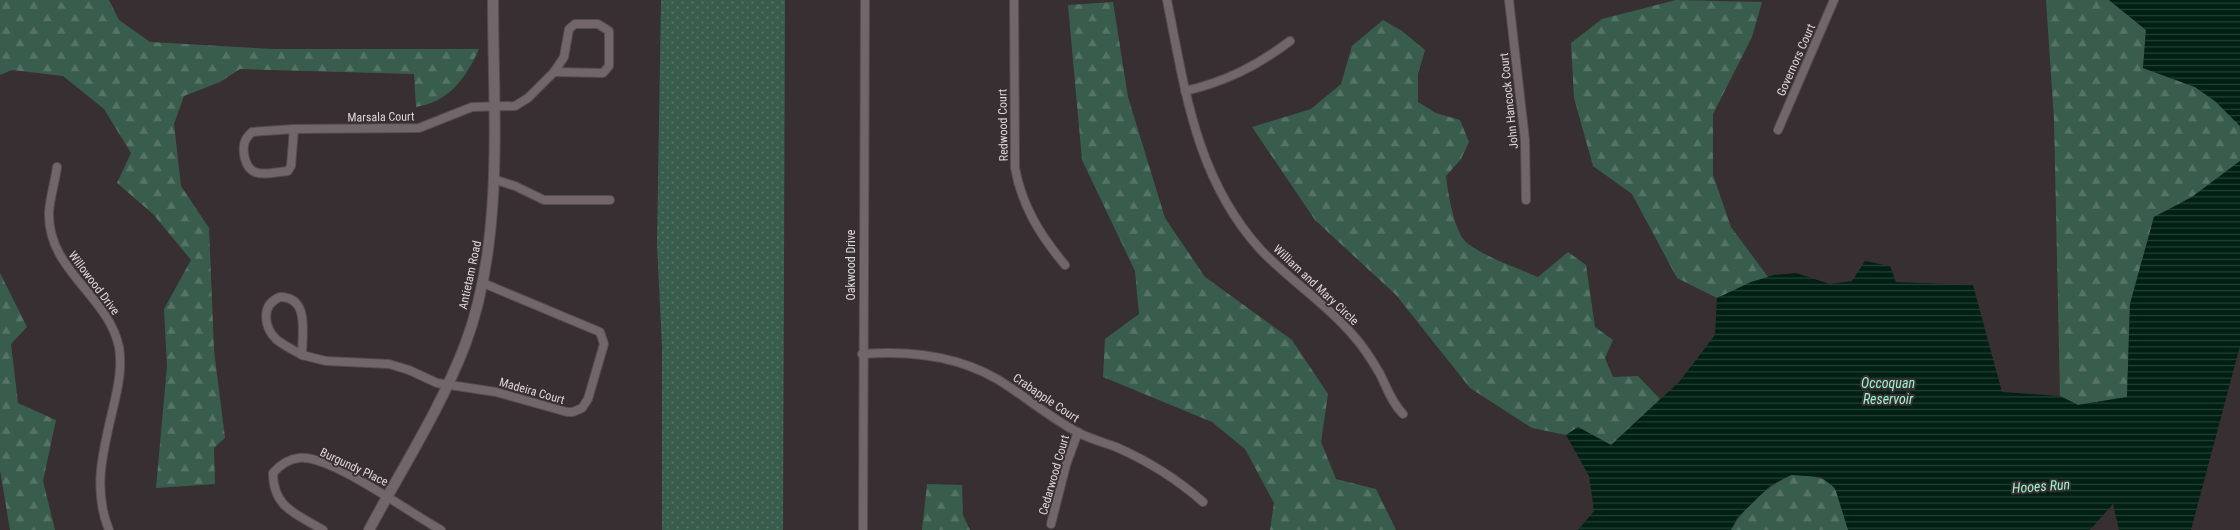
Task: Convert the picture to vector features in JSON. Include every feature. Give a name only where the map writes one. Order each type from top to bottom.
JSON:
[{"type":"street","name":"Antietam Road","points":[[369,530],[447,385],[464,346],[483,283],[490,241],[493,180],[494,0]]},
{"type":"street","name":"Oakwood Drive","points":[[863,530],[864,0]]},
{"type":"street","name":"Redwood Court","points":[[1014,0],[1013,147],[1016,175],[1023,200],[1032,219],[1065,265]]},
{"type":"street","name":"William and Mary Circle","points":[[1167,0],[1185,91],[1197,138],[1207,166],[1230,210],[1261,249],[1284,272],[1324,304],[1354,335],[1368,354],[1403,414]]},
{"type":"street","name":"John Hancock Court","points":[[1509,0],[1525,140],[1526,200]]},
{"type":"street","name":"Governors Court","points":[[1778,130],[1834,0]]},
{"type":"street","name":"Marsala Court","points":[[294,130],[291,166],[288,171],[260,174],[246,166],[245,140],[252,132],[294,130],[410,129],[430,125],[462,110],[493,107],[506,108],[523,102],[554,72],[564,57],[571,26],[598,24],[607,28],[611,36],[609,66],[603,73],[554,72]]},
{"type":"street","points":[[1185,91],[1227,79],[1251,68],[1290,40]]},
{"type":"street","name":"Willowood Drive","points":[[57,167],[50,212],[54,242],[68,269],[110,320],[119,349],[120,378],[99,479],[102,510],[109,530]]},
{"type":"street","points":[[493,180],[515,186],[544,200],[610,200]]},
{"type":"street","name":"Madeira Court","points":[[302,355],[302,311],[294,301],[286,298],[274,300],[266,308],[266,317],[271,333],[289,348],[302,355],[326,361],[389,364],[409,370],[437,383],[496,392],[567,412],[578,411],[588,399],[604,344],[600,332],[483,283]]},
{"type":"street","name":"Crabapple Court","points":[[862,354],[906,353],[928,356],[975,369],[1011,387],[1032,404],[1078,432],[1142,459],[1168,474],[1203,502]]},
{"type":"street","name":"Cedarwood Court","points":[[1051,524],[1066,465],[1078,432]]},
{"type":"street","name":"Burgundy Place","points":[[323,530],[283,506],[279,499],[274,473],[284,463],[300,458],[311,459],[388,495],[420,519],[441,530]]},
{"type":"green space","points":[[0,0],[109,0],[119,20],[150,42],[272,49],[479,49],[468,70],[455,87],[438,100],[416,107],[414,74],[240,69],[220,82],[184,96],[174,124],[181,186],[209,228],[214,350],[225,438],[214,448],[215,484],[156,488],[167,366],[164,309],[191,260],[153,214],[117,183],[131,153],[104,109],[63,76],[12,70],[0,75]]},
{"type":"green space","points":[[661,0],[785,0],[783,530],[662,530],[662,347],[657,244]]},
{"type":"green space","points":[[1676,0],[1762,2],[1752,37],[1713,114],[1713,175],[1731,227],[1768,277],[1717,298],[1677,278],[1632,194],[1593,166],[1574,98],[1571,43],[1602,19]]},
{"type":"green space","points":[[2046,0],[2109,0],[2146,30],[2143,68],[2195,87],[2215,101],[2240,126],[2240,161],[2192,197],[2154,217],[2130,304],[2127,397],[2078,405],[2060,396],[2054,119]]},
{"type":"green space","points":[[1113,2],[1128,97],[1165,218],[1205,277],[1292,340],[1328,394],[1321,442],[1336,479],[1376,489],[1396,530],[1270,530],[1274,503],[1245,449],[1212,422],[1103,377],[1105,339],[1139,314],[1135,271],[1082,160],[1068,5]]},
{"type":"green space","points":[[1383,20],[1402,31],[1425,50],[1418,74],[1418,102],[1436,113],[1460,120],[1469,142],[1461,159],[1446,176],[1452,212],[1462,238],[1483,253],[1538,277],[1568,252],[1586,265],[1595,327],[1613,340],[1605,358],[1613,377],[1638,376],[1660,399],[1611,445],[1578,427],[1566,435],[1532,428],[1470,388],[1396,295],[1315,220],[1252,127],[1311,109],[1341,84],[1352,46]]},
{"type":"green space","points":[[0,273],[27,327],[11,344],[18,403],[56,420],[43,481],[55,530],[10,530],[0,470]]},
{"type":"green space","points":[[1791,475],[1819,478],[1833,487],[1838,495],[1848,530],[1731,530],[1749,505],[1773,485]]},
{"type":"green space","points":[[927,484],[962,485],[963,515],[970,530],[922,530]]},
{"type":"water","points":[[2109,0],[2240,0],[2240,126],[2215,101],[2195,87],[2143,68],[2146,30]]},
{"type":"water","name":"Occoquan Reservoir","points":[[2240,161],[2240,346],[2191,530],[2119,530],[2113,504],[2090,530],[1848,530],[1835,488],[1821,477],[1791,475],[1771,485],[1737,518],[1731,530],[1578,530],[1594,511],[1589,476],[1566,435],[1578,427],[1611,445],[1679,382],[1715,335],[1717,298],[1751,282],[1774,275],[1796,273],[1830,284],[1852,281],[1865,261],[1890,266],[1896,282],[1973,285],[2002,392],[2060,396],[2078,405],[2127,397],[2130,304],[2154,217],[2192,197]]},
{"type":"water label","name":"Hooes Run","points":[[2041,486]]}]
